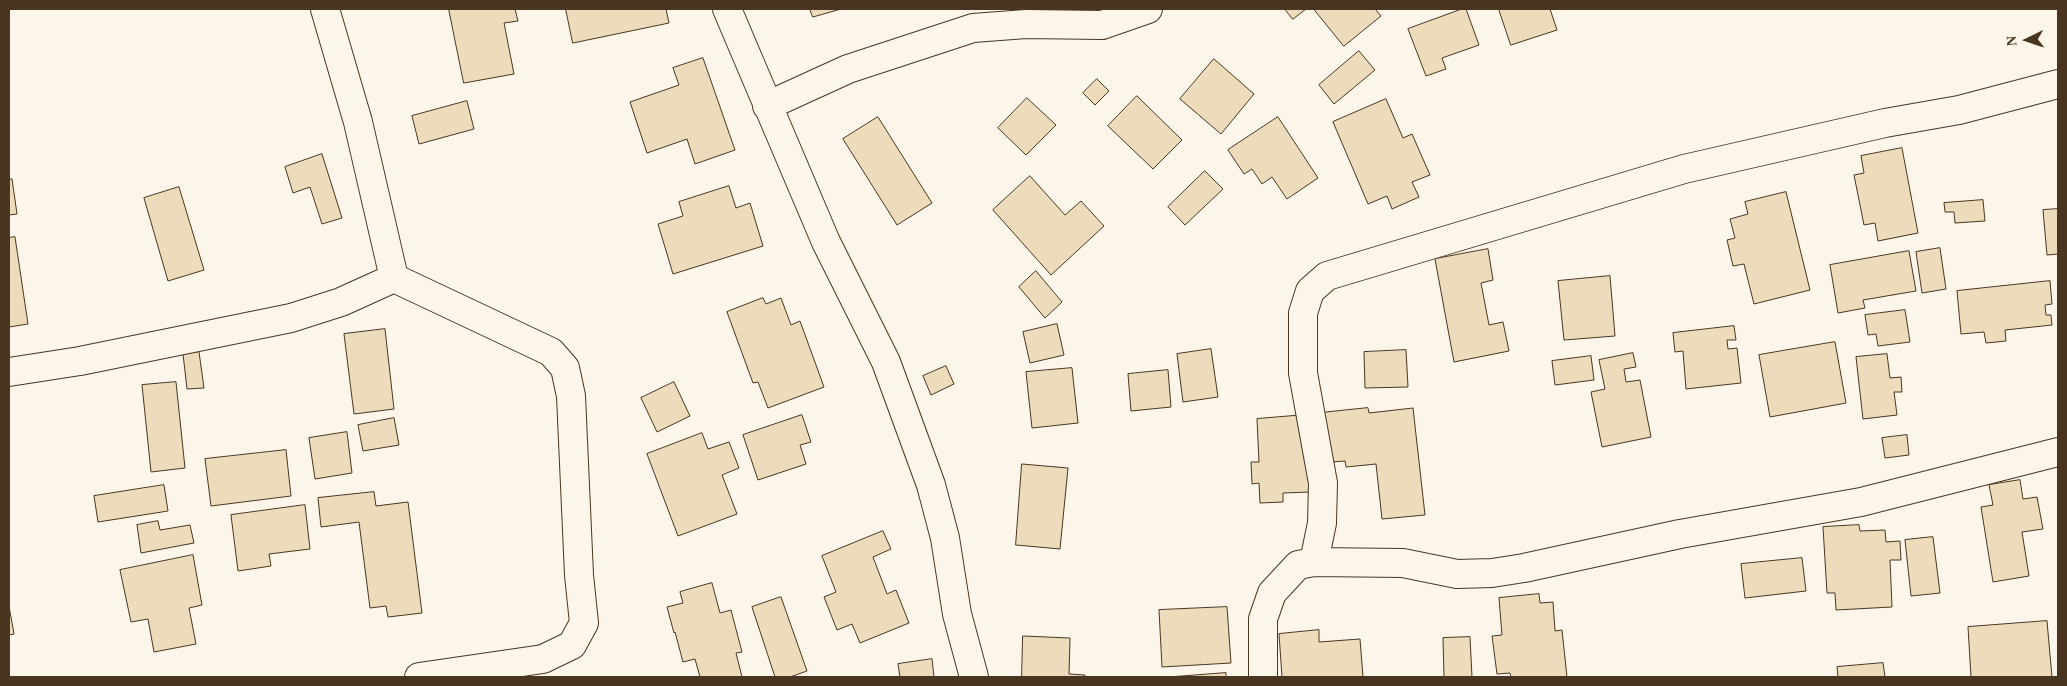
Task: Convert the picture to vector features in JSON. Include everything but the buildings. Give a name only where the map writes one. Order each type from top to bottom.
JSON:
[{"type":"street","points":[[325,9],[358,122],[394,278]]},
{"type":"street","points":[[727,9],[826,242],[886,362],[931,485],[945,538],[957,614],[974,677]]},
{"type":"street","points":[[767,106],[848,69],[973,28],[1026,24],[1102,25],[1148,9]]},
{"type":"street","points":[[1314,562],[1322,523],[1322,483],[1303,373],[1303,313],[1310,291],[1327,276],[1684,169],[1885,123],[1959,110],[2058,84]]},
{"type":"street","points":[[9,372],[80,361],[291,318],[341,302],[394,278],[550,352],[565,368],[571,396],[579,574],[584,623],[572,645],[543,659],[419,677]]},
{"type":"street","points":[[1263,677],[1263,619],[1272,593],[1298,565],[1314,562],[1402,563],[1457,574],[1492,573],[1524,568],[1680,534],[1861,502],[2058,452]]}]
